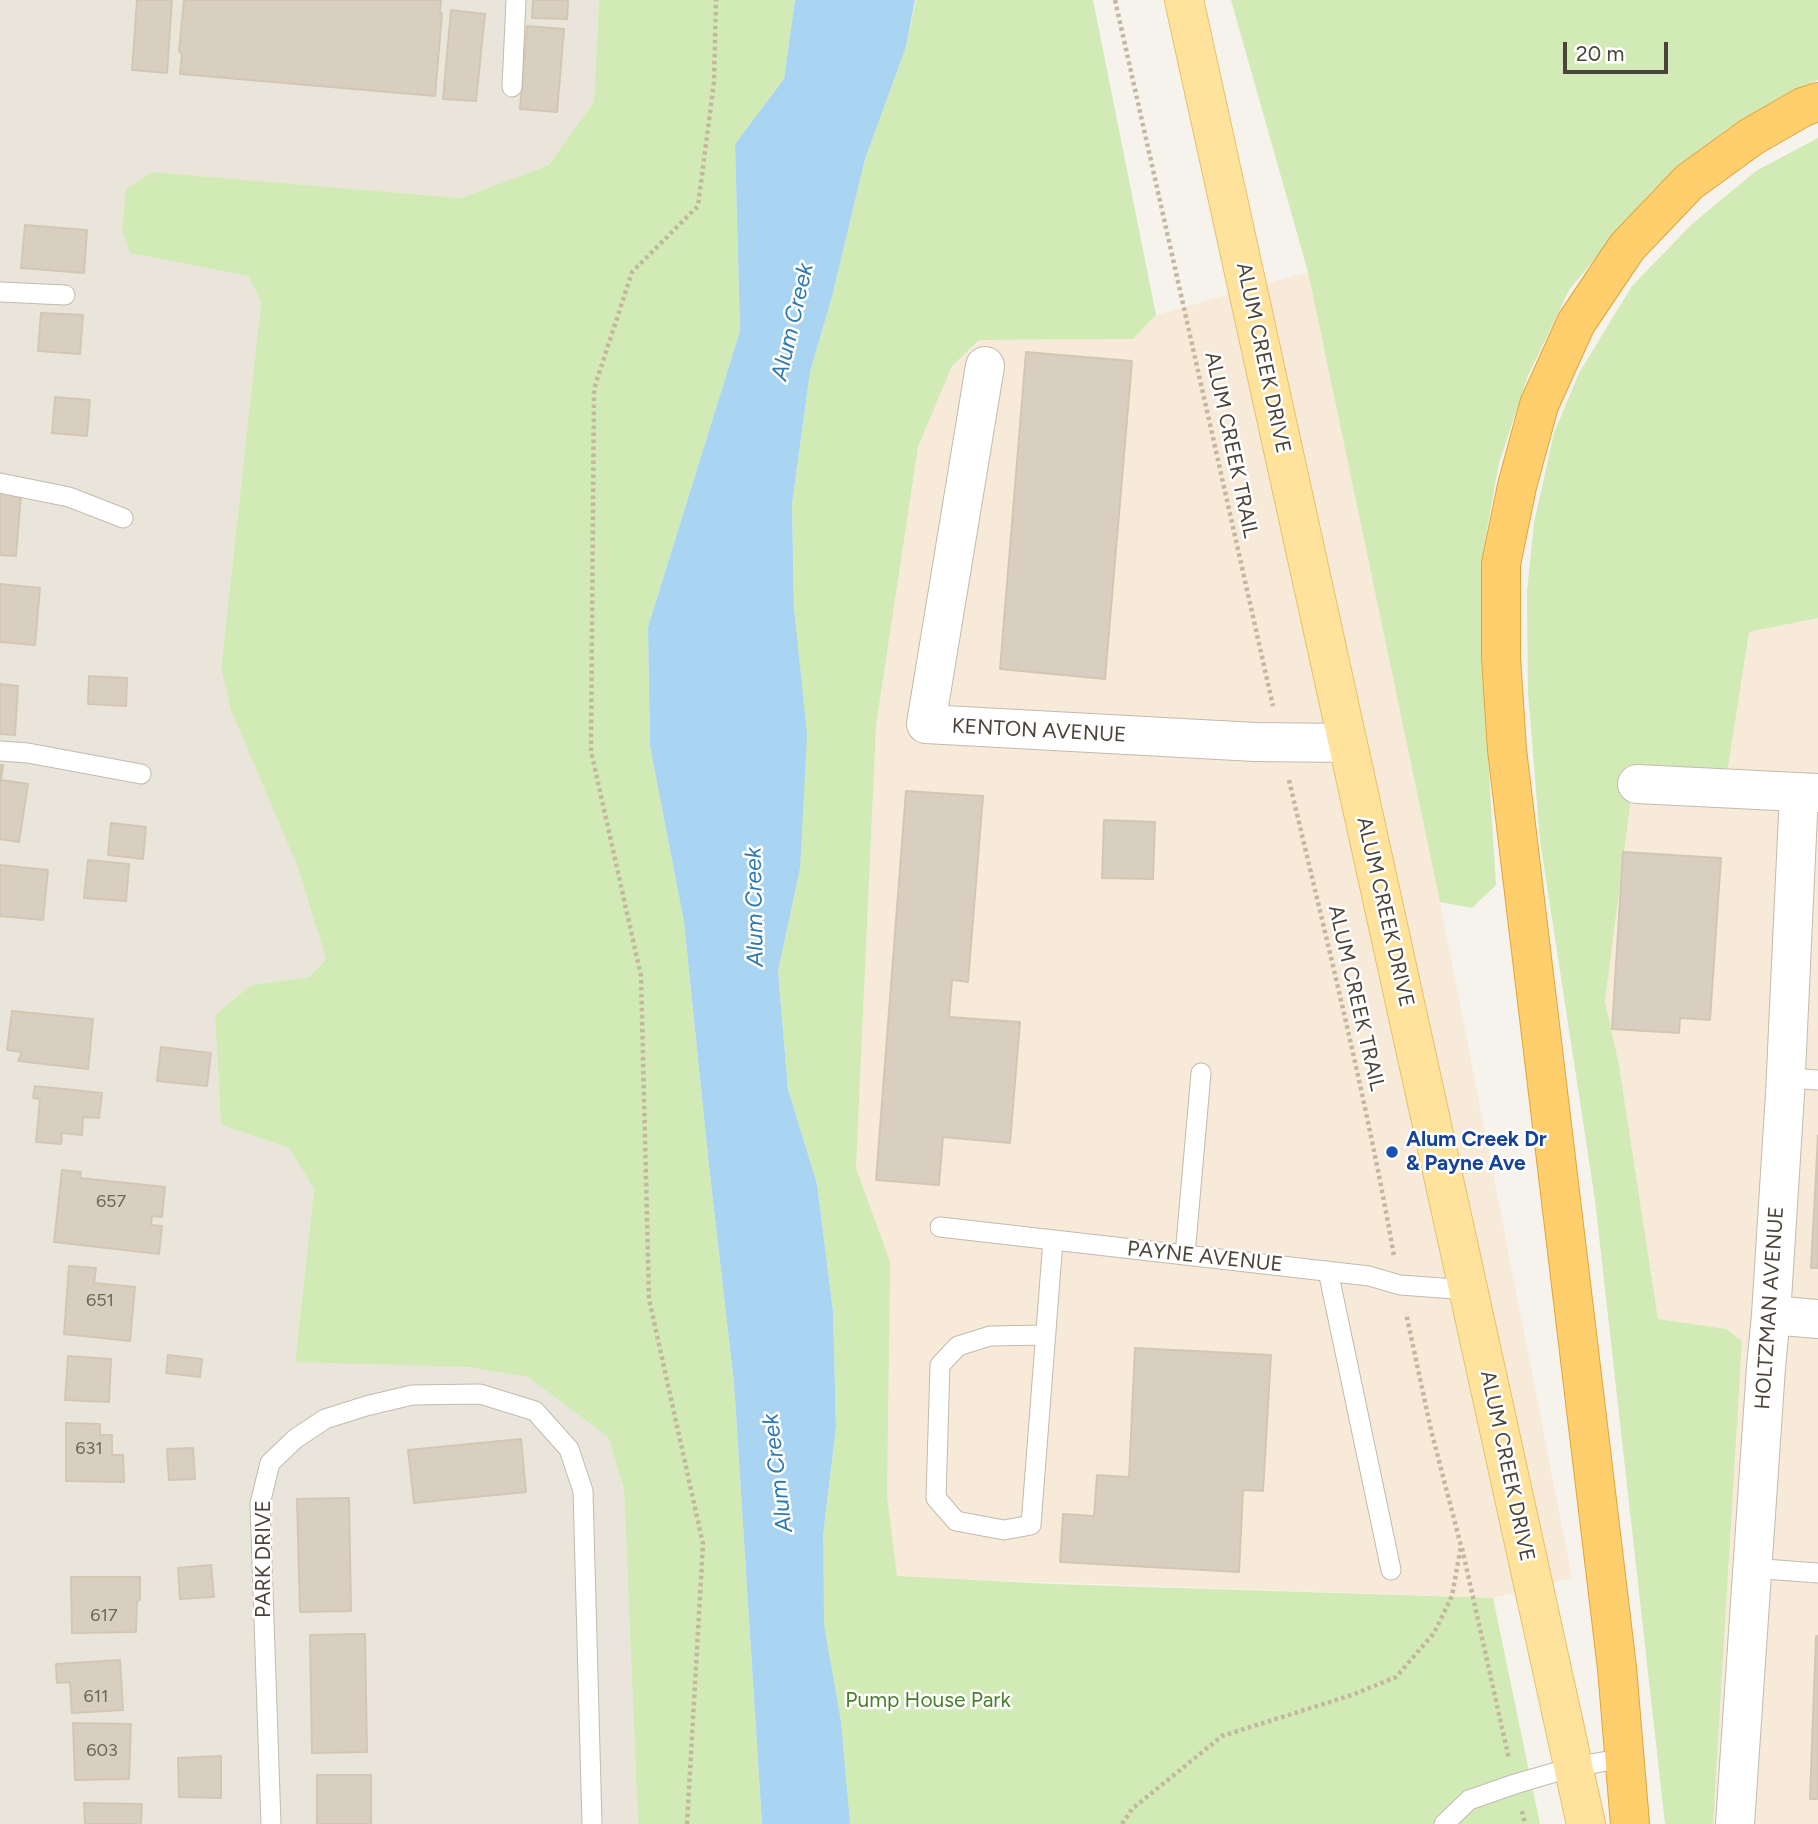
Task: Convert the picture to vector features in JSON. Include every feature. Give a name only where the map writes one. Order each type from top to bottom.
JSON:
[{"type":"highway","points":[[1630,1824],[1617,1668],[1507,750],[1501,657],[1501,564],[1517,486],[1539,405],[1576,323],[1627,247],[1689,182],[1751,137],[1803,107],[1818,102]]},
{"type":"main road","name":"ALUM CREEK DRIVE","points":[[1184,0],[1586,1824]]},
{"type":"street","name":"KENTON AVENUE","points":[[985,366],[926,724],[1281,743],[1348,743]]},
{"type":"street","points":[[1637,784],[1809,793]]},
{"type":"street","name":"HOLTZMAN AVENUE","points":[[1735,1824],[1766,1367],[1802,1079],[1809,793]]},
{"type":"street","points":[[1771,1315],[1818,1319]]},
{"type":"lane","points":[[512,87],[516,0]]},
{"type":"lane","points":[[0,292],[65,295]]},
{"type":"lane","points":[[0,483],[69,496],[123,518]]},
{"type":"lane","points":[[0,751],[28,753],[141,774]]},
{"type":"lane","points":[[1185,1255],[1201,1073]]},
{"type":"lane","name":"PAYNE AVENUE","points":[[940,1227],[1369,1276],[1399,1285],[1469,1290]]},
{"type":"lane","points":[[1046,1335],[990,1336],[958,1346],[940,1366],[936,1498],[956,1521],[1004,1530],[1031,1525],[1046,1335],[1053,1240]]},
{"type":"lane","points":[[1328,1271],[1391,1570]]},
{"type":"lane","name":"PARK DRIVE","points":[[271,1824],[260,1504],[270,1463],[295,1439],[325,1419],[412,1395],[480,1394],[535,1411],[569,1449],[583,1491],[592,1824]]},
{"type":"lane","points":[[1751,1568],[1818,1573]]},
{"type":"lane","points":[[1444,1824],[1469,1800],[1573,1766],[1625,1758]]},
{"type":"path","points":[[687,1824],[703,1544],[649,1299],[640,976],[591,751],[594,389],[632,272],[698,206],[713,82],[716,0]]},
{"type":"path","name":"ALUM CREEK TRAIL","points":[[1115,0],[1361,1091],[1431,1430],[1461,1546],[1452,1597],[1434,1633],[1396,1677],[1352,1695],[1222,1736],[1132,1810],[1122,1824]]},
{"type":"path","points":[[1461,1546],[1525,1824]]},
{"type":"shaded area","points":[[0,0],[599,0],[594,101],[549,165],[461,198],[152,172],[130,253],[248,276],[261,302],[221,668],[297,865],[326,959],[309,977],[251,985],[215,1015],[221,1125],[289,1148],[314,1189],[295,1361],[467,1367],[528,1377],[608,1437],[624,1489],[638,1824],[0,1824]]},
{"type":"shaded area","points":[[1308,272],[1440,902],[1572,1578],[1493,1598],[897,1577],[856,1168],[876,726],[918,447],[952,366],[979,340],[1133,339],[1156,315]]},
{"type":"shaded area","points":[[1818,618],[1818,1824],[1713,1824],[1742,1342],[1726,1329],[1658,1319],[1619,1065],[1605,1001],[1635,767],[1726,773],[1749,632]]},
{"type":"green space","points":[[599,0],[795,0],[784,79],[735,144],[740,331],[648,627],[650,746],[684,922],[734,1383],[762,1824],[638,1824],[624,1489],[608,1437],[528,1377],[467,1367],[295,1362],[314,1189],[289,1148],[221,1125],[215,1015],[251,985],[309,977],[326,959],[297,865],[231,710],[221,668],[261,302],[248,276],[130,253],[122,230],[126,189],[152,172],[461,198],[549,165],[594,101]]},
{"type":"green space","name":"Pump House Park","points":[[916,0],[1093,0],[1156,315],[1133,339],[979,340],[952,366],[918,447],[876,726],[856,1168],[890,1262],[887,1496],[897,1576],[1053,1584],[1493,1598],[1540,1824],[801,1824],[823,1573],[823,1536],[836,1427],[833,1311],[817,1184],[788,1089],[778,971],[800,869],[792,504],[810,372],[832,297],[865,159],[906,47]]},
{"type":"green space","points":[[1231,0],[1818,0],[1818,80],[1789,92],[1727,129],[1651,192],[1569,290],[1528,376],[1499,463],[1485,541],[1483,677],[1496,885],[1472,908],[1440,902],[1308,272]]},
{"type":"green space","points":[[1818,138],[1818,618],[1749,632],[1727,773],[1635,767],[1605,1001],[1619,1065],[1658,1319],[1726,1329],[1742,1341],[1713,1824],[1665,1824],[1595,1200],[1540,840],[1528,692],[1527,592],[1534,523],[1554,433],[1579,373],[1632,286],[1692,224],[1756,171]]},
{"type":"water","name":"Alum Creek","points":[[795,0],[915,0],[906,47],[865,159],[832,297],[810,372],[792,504],[794,608],[807,735],[800,869],[778,971],[788,1089],[817,1184],[833,1311],[836,1427],[823,1536],[824,1625],[841,1722],[850,1824],[762,1824],[734,1383],[684,922],[650,746],[648,627],[740,331],[735,144],[784,79]]},
{"type":"building","points":[[137,0],[172,0],[167,73],[132,70]]},
{"type":"building","points":[[184,0],[441,0],[435,96],[180,74],[182,54],[179,51]]},
{"type":"building","points":[[533,0],[568,0],[567,19],[532,18]]},
{"type":"building","points":[[451,10],[485,14],[476,101],[443,99]]},
{"type":"building","points":[[527,26],[564,29],[557,112],[520,109]]},
{"type":"building","points":[[25,225],[87,230],[84,273],[21,268]]},
{"type":"building","points":[[41,313],[83,315],[80,354],[38,351]]},
{"type":"building","points":[[1026,352],[1132,361],[1105,679],[1000,669]]},
{"type":"building","points":[[55,397],[90,400],[87,436],[52,433]]},
{"type":"building","points":[[0,492],[21,494],[16,556],[0,555]]},
{"type":"building","points":[[0,584],[40,588],[35,645],[0,642]]},
{"type":"building","points":[[89,676],[127,678],[126,706],[88,704]]},
{"type":"building","points":[[0,684],[18,686],[15,735],[0,734]]},
{"type":"building","points":[[0,765],[3,765],[1,780],[28,784],[19,842],[0,839]]},
{"type":"building","points":[[906,791],[983,796],[968,982],[952,980],[949,1017],[1020,1022],[1010,1143],[943,1137],[939,1185],[876,1180]]},
{"type":"building","points":[[1104,820],[1155,822],[1153,879],[1102,878]]},
{"type":"building","points":[[111,823],[146,827],[143,859],[108,855]]},
{"type":"building","points":[[1623,852],[1721,858],[1710,1020],[1680,1018],[1679,1033],[1612,1029]]},
{"type":"building","points":[[88,860],[129,864],[126,901],[84,898]]},
{"type":"building","points":[[0,865],[48,870],[43,920],[0,916]]},
{"type":"building","points":[[12,1011],[93,1019],[88,1069],[18,1061],[22,1052],[7,1050]]},
{"type":"building","points":[[161,1047],[211,1053],[207,1086],[157,1081]]},
{"type":"building","points":[[35,1086],[102,1093],[99,1118],[83,1117],[82,1135],[62,1133],[61,1144],[36,1142],[40,1099],[33,1098]]},
{"type":"building","points":[[1818,1135],[1818,1268],[1811,1268]]},
{"type":"building","points":[[62,1170],[81,1172],[80,1178],[165,1187],[162,1217],[152,1216],[151,1225],[162,1226],[159,1254],[54,1242]]},
{"type":"building","points":[[69,1266],[96,1268],[94,1283],[135,1287],[130,1341],[64,1334]]},
{"type":"building","points":[[1135,1348],[1271,1355],[1263,1491],[1243,1490],[1239,1572],[1060,1562],[1063,1514],[1094,1516],[1097,1475],[1129,1477]]},
{"type":"building","points":[[168,1355],[202,1359],[200,1377],[166,1373]]},
{"type":"building","points":[[68,1356],[111,1359],[109,1402],[65,1400]]},
{"type":"building","points":[[66,1423],[100,1424],[100,1435],[112,1435],[112,1455],[123,1455],[124,1482],[66,1481]]},
{"type":"building","points":[[521,1439],[526,1492],[414,1503],[408,1450]]},
{"type":"building","points":[[193,1448],[195,1479],[169,1480],[167,1449]]},
{"type":"building","points":[[349,1498],[351,1611],[300,1612],[297,1499]]},
{"type":"building","points":[[211,1565],[214,1597],[180,1599],[178,1568]]},
{"type":"building","points":[[71,1577],[140,1577],[136,1632],[72,1633]]},
{"type":"building","points":[[365,1634],[367,1752],[312,1753],[310,1635]]},
{"type":"building","points":[[1816,1636],[1818,1799],[1810,1799]]},
{"type":"building","points":[[120,1660],[123,1710],[72,1713],[70,1682],[57,1683],[56,1664]]},
{"type":"building","points":[[73,1723],[131,1724],[129,1779],[75,1780]]},
{"type":"building","points":[[221,1756],[221,1798],[179,1797],[178,1758]]},
{"type":"building","points":[[317,1775],[371,1775],[371,1824],[317,1824]]},
{"type":"building","points":[[84,1803],[142,1804],[141,1824],[85,1824]]},
{"type":"place","name":"Alum Creek Dr & Payne Ave","points":[[1392,1152]]}]
